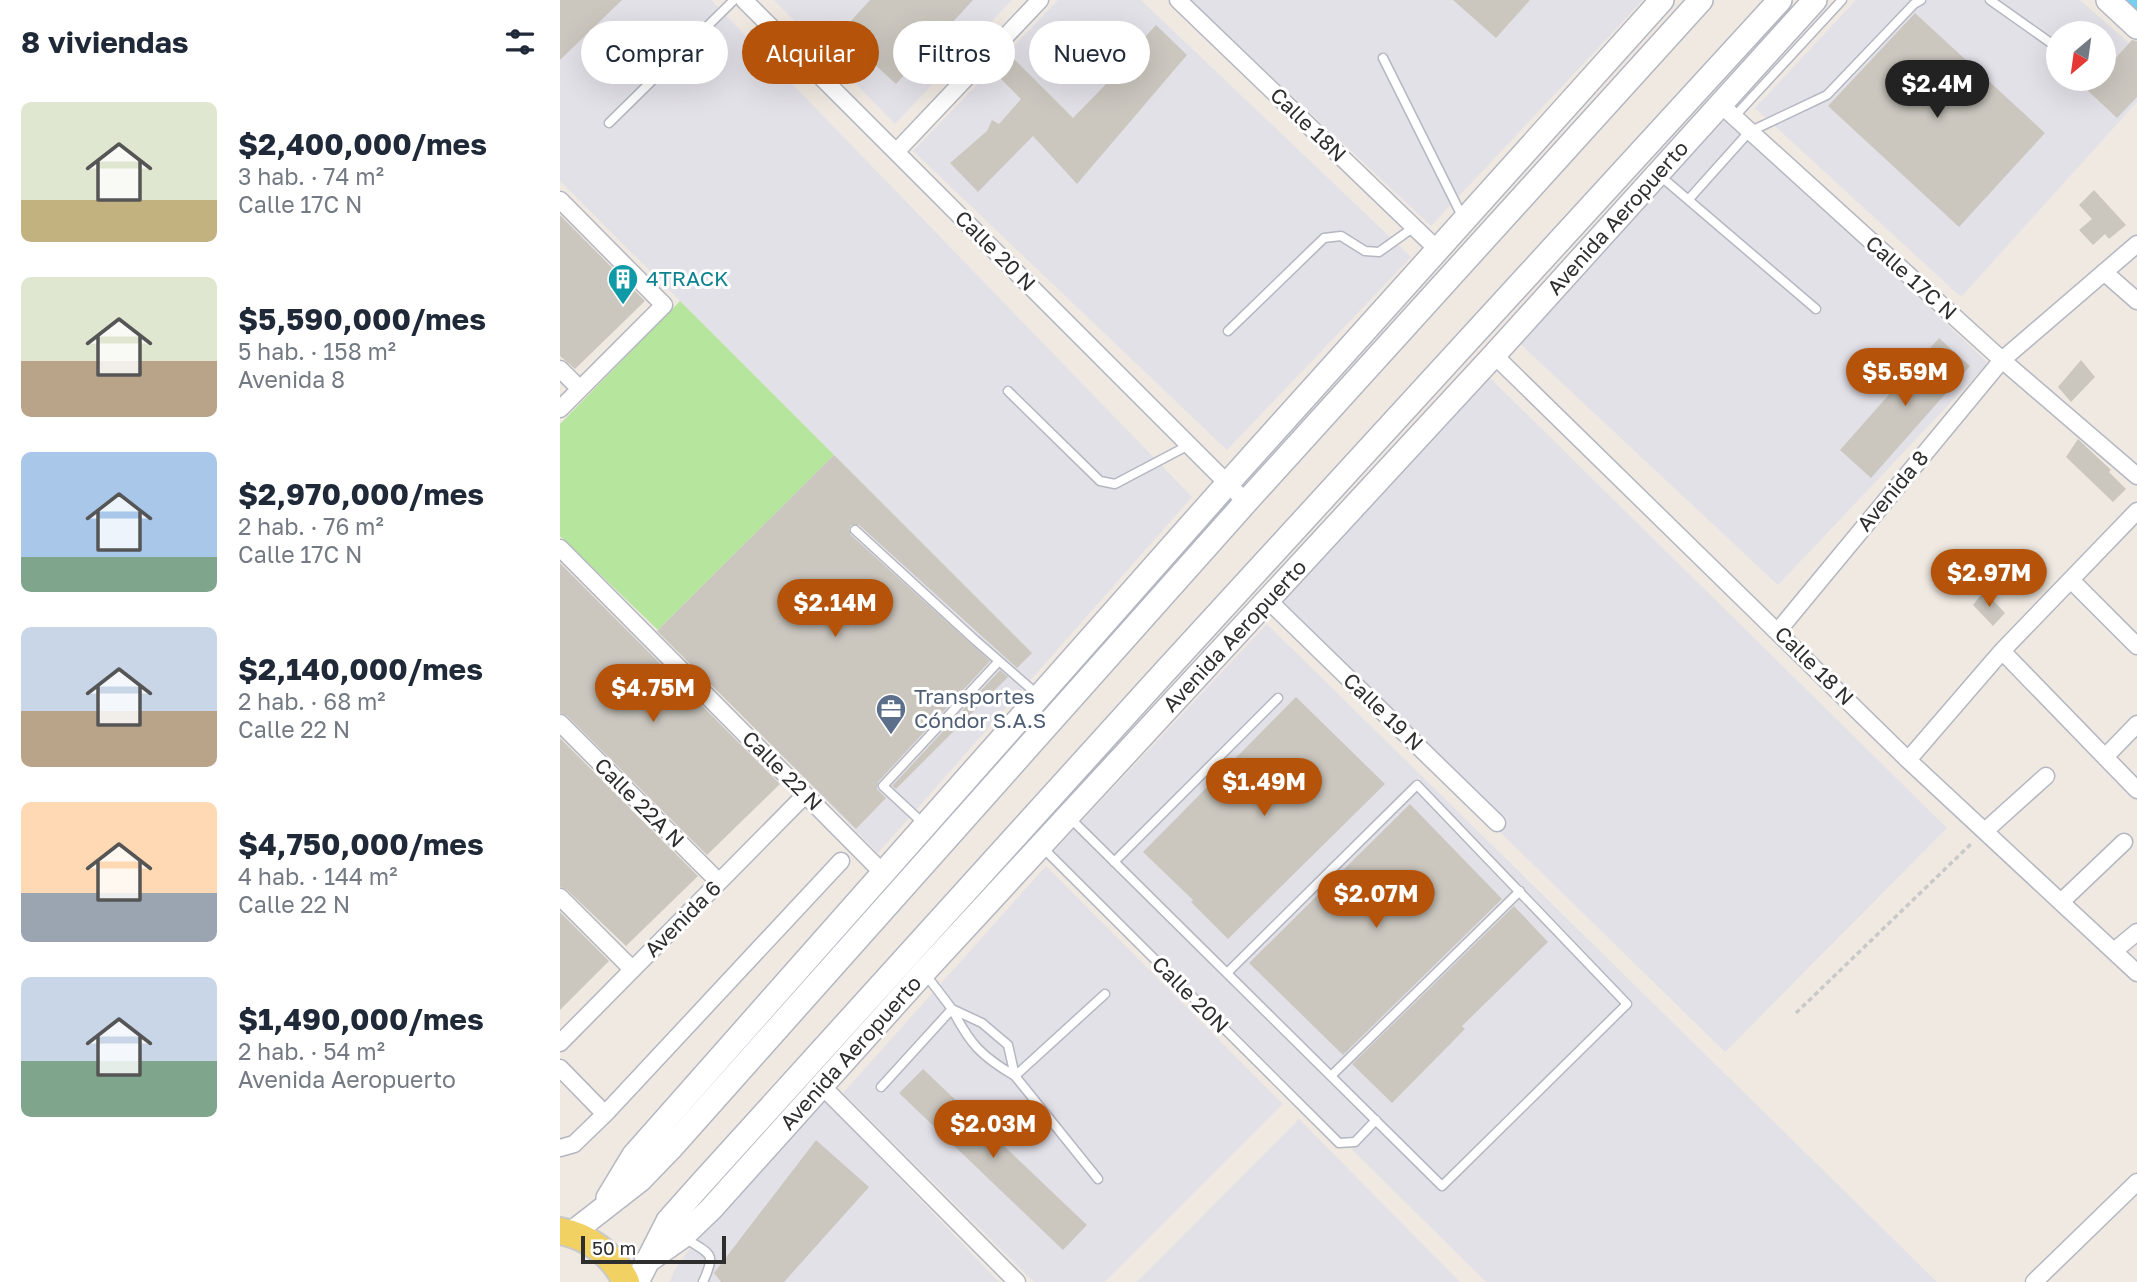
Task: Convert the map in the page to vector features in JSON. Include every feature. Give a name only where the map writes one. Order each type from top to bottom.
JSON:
[{"type":"main road","points":[[599,1213],[634,1155],[1228,483],[1662,0]]},
{"type":"main road","points":[[566,1232],[599,1213],[640,1180],[670,1149],[1246,502],[1701,0]]},
{"type":"main road","points":[[1777,41],[1782,0]]},
{"type":"main road","name":"Avenida Aeropuerto","points":[[641,1272],[676,1228],[1158,678],[1782,0]]},
{"type":"main road","name":"Avenida Aeropuerto","points":[[676,1228],[711,1209],[924,972],[1328,536],[1657,174],[1727,111],[1777,41],[1815,0]]},
{"type":"main road","points":[[2108,0],[2137,27]]},
{"type":"main road","points":[[1306,517],[1328,536]]},
{"type":"main road","points":[[1094,636],[1112,652]]},
{"type":"main road","points":[[1154,722],[1158,678]]},
{"type":"main road","points":[[566,1232],[592,1243],[610,1257],[626,1282]]},
{"type":"street","name":"Calle 20 N","points":[[744,0],[1246,502]]},
{"type":"street","points":[[896,152],[1040,0]]},
{"type":"street","name":"Calle 18N","points":[[1178,0],[1438,250]]},
{"type":"street","name":"Calle 17C N","points":[[1727,111],[2002,360],[2137,476]]},
{"type":"street","points":[[560,200],[664,305],[560,409]]},
{"type":"street","name":"Avenida 8","points":[[1778,631],[2002,360],[2137,244]]},
{"type":"street","points":[[2104,272],[2137,301]]},
{"type":"street","name":"Calle 18 N","points":[[1494,355],[1908,760],[2137,972]]},
{"type":"street","points":[[560,369],[580,389]]},
{"type":"street","points":[[1908,760],[2002,651],[2137,511]]},
{"type":"street","name":"Calle 22 N","points":[[560,548],[884,874]]},
{"type":"street","points":[[2071,581],[2137,646]]},
{"type":"street","name":"Calle 19 N","points":[[1269,600],[1497,823]]},
{"type":"street","points":[[2002,651],[2137,790]]},
{"type":"street","name":"Calle 22A N","points":[[560,723],[719,882]]},
{"type":"street","points":[[2106,756],[2137,724]]},
{"type":"street","points":[[1986,830],[2046,776]]},
{"type":"street","name":"Avenida 6","points":[[560,1043],[805,794]]},
{"type":"street","points":[[2062,901],[2124,842]]},
{"type":"street","points":[[560,1148],[574,1144],[606,1114],[841,861]]},
{"type":"street","points":[[560,897],[632,969]]},
{"type":"street","points":[[2114,951],[2137,932]]},
{"type":"street","points":[[560,1068],[606,1114]]},
{"type":"street","points":[[822,1086],[1017,1282]]},
{"type":"street","points":[[2034,1282],[2137,1182]]},
{"type":"lane","points":[[609,123],[734,0]]},
{"type":"lane","points":[[1727,111],[1842,0]]},
{"type":"lane","points":[[1689,199],[1749,132],[1827,95],[1914,4],[1921,0]]},
{"type":"lane","points":[[1990,0],[2046,40]]},
{"type":"lane","points":[[1383,58],[1464,220]]},
{"type":"lane","points":[[1657,174],[1816,309]]},
{"type":"lane","points":[[1228,331],[1324,238],[1341,236],[1365,251],[1379,252],[1414,227]]},
{"type":"lane","points":[[1008,391],[1100,481],[1115,484],[1189,445]]},
{"type":"lane","points":[[856,530],[1040,697]]},
{"type":"lane","points":[[926,827],[883,786],[999,661]]},
{"type":"lane","points":[[1115,862],[1278,698]]},
{"type":"lane","points":[[1069,817],[1442,1186],[1627,1004],[1417,785],[1227,973]]},
{"type":"lane","name":"Calle 20N","points":[[1041,846],[1339,1143],[1355,1142],[1376,1120]]},
{"type":"lane","points":[[1331,1076],[1520,891]]},
{"type":"lane","points":[[924,972],[952,1009],[967,1037],[989,1061],[1015,1076],[1098,1179]]},
{"type":"lane","points":[[1015,1076],[1105,994]]},
{"type":"lane","points":[[952,1009],[982,1023],[1008,1045],[1015,1076]]},
{"type":"lane","points":[[881,1087],[952,1009]]},
{"type":"lane","points":[[676,1228],[709,1254],[712,1263],[703,1282]]},
{"type":"path","points":[[1796,1013],[1986,830]]},
{"type":"shaded area","points":[[560,0],[711,0],[742,32],[742,84],[792,84],[1192,497],[878,853],[658,630],[834,455],[560,181]]},
{"type":"shaded area","points":[[774,0],[1012,0],[992,21],[893,21],[893,84],[933,84],[895,124],[856,84],[879,84],[879,21],[794,21]]},
{"type":"shaded area","points":[[1058,0],[1141,0],[1411,257],[1227,450],[913,151],[977,84],[1015,84],[1015,45],[1029,30],[1029,84],[1150,84],[1150,21],[1038,21]]},
{"type":"shaded area","points":[[1190,0],[1643,0],[1431,226]]},
{"type":"shaded area","points":[[1856,0],[2080,0],[2104,21],[2046,21],[2046,91],[2116,91],[2116,32],[2137,50],[2137,102],[1961,297],[1755,108]]},
{"type":"shaded area","points":[[1726,118],[1988,363],[1778,585],[1516,340]]},
{"type":"shaded area","points":[[1487,375],[1947,828],[1725,1052],[1272,609]]},
{"type":"shaded area","points":[[1267,624],[1937,1282],[1486,1282],[1052,853]]},
{"type":"shaded area","points":[[1046,866],[1283,1104],[1105,1282],[1034,1282],[843,1093]]},
{"type":"shaded area","points":[[825,1101],[999,1282],[670,1282],[675,1269],[708,1224]]},
{"type":"shaded area","points":[[1299,1119],[1460,1282],[1137,1282]]},
{"type":"green space","points":[[680,301],[834,455],[658,630],[560,536],[560,424]]},
{"type":"building","points":[[560,0],[622,0],[600,21],[581,21],[581,40],[560,60]]},
{"type":"building","points":[[870,0],[973,0],[954,21],[893,21],[893,81],[879,69],[879,21],[851,21]]},
{"type":"building","points":[[1453,0],[1530,0],[1496,38]]},
{"type":"building","points":[[1915,13],[2045,133],[1959,227],[1828,106]]},
{"type":"building","points":[[1156,25],[1187,55],[1077,184],[1033,136],[978,192],[950,163],[987,131],[992,120],[999,124],[1021,99],[1006,84],[1015,84],[1015,60],[1029,74],[1029,84],[1039,84],[1073,118],[1106,84],[1150,84],[1150,32]]},
{"type":"building","points":[[2132,40],[2137,41],[2137,97],[2117,118],[2088,91],[2116,91],[2116,58]]},
{"type":"building","points":[[2094,190],[2126,225],[2109,239],[2105,234],[2093,245],[2079,230],[2092,219],[2079,205]]},
{"type":"building","points":[[560,215],[645,301],[575,369],[560,356]]},
{"type":"building","points":[[1939,338],[1970,366],[1871,478],[1840,450]]},
{"type":"building","points":[[2081,360],[2095,377],[2071,402],[2058,387]]},
{"type":"building","points":[[2078,439],[2111,470],[2109,472],[2126,489],[2113,502],[2066,457]]},
{"type":"building","points":[[834,455],[1032,653],[1017,668],[859,525],[851,525],[851,535],[990,661],[878,782],[877,789],[886,798],[856,829],[657,631]]},
{"type":"building","points":[[560,563],[780,784],[707,855],[567,716],[560,713]]},
{"type":"building","points":[[1984,591],[2005,613],[1993,626],[1973,605]]},
{"type":"building","points":[[1000,670],[1008,677],[896,789],[892,786]]},
{"type":"building","points":[[1296,697],[1385,784],[1228,939],[1191,902],[1193,900],[1143,852]]},
{"type":"building","points":[[560,738],[698,876],[626,946],[567,890],[560,887]]},
{"type":"building","points":[[1410,804],[1502,899],[1343,1055],[1249,963]]},
{"type":"building","points":[[1514,906],[1548,942],[1462,1026],[1465,1029],[1392,1103],[1352,1064]]},
{"type":"building","points":[[560,912],[609,961],[560,1010]]},
{"type":"building","points":[[923,1069],[1087,1225],[1063,1250],[899,1093]]},
{"type":"building","points":[[816,1140],[869,1187],[784,1282],[721,1282],[714,1273]]},
{"type":"waterway","points":[[2132,0],[2137,4]]},
{"type":"place","name":"4TRACK","points":[[623,306]]},
{"type":"place","name":"Transportes Cóndor S.A.S","points":[[891,736]]}]
